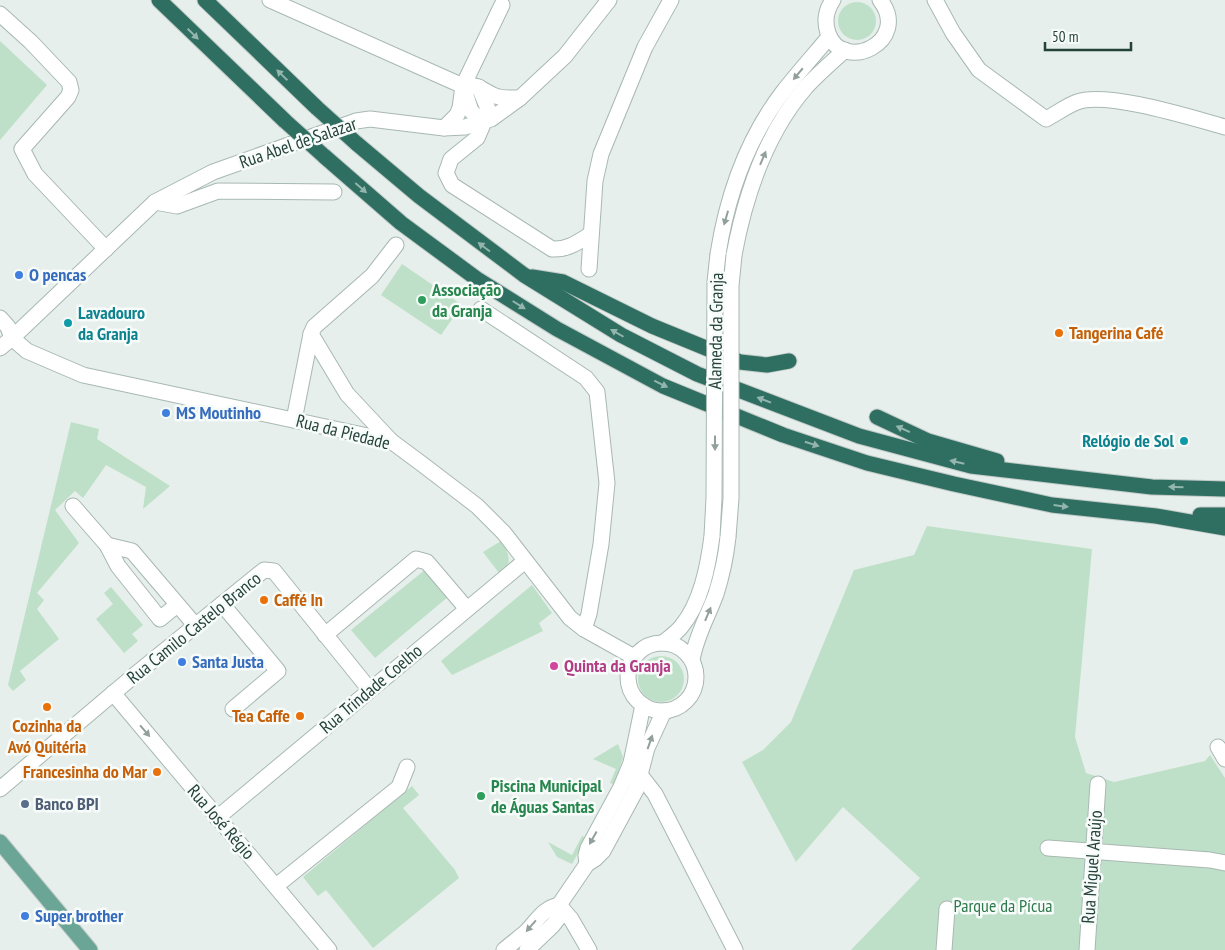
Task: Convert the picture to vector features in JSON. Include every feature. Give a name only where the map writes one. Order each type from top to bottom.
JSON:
[{"type":"highway","points":[[159,0],[285,121],[401,223],[477,279],[557,329],[663,386],[783,435],[867,462],[1052,505],[1156,516],[1225,528]]},
{"type":"highway","points":[[205,0],[356,144],[419,196],[524,275],[583,313],[647,349],[697,374],[859,436],[971,466],[1152,487],[1225,489]]},
{"type":"highway","points":[[524,275],[563,282],[652,326],[740,362],[767,365],[790,361]]},
{"type":"highway","points":[[876,418],[928,441],[1040,474]]},
{"type":"highway","points":[[1156,516],[1225,515]]},
{"type":"main road","points":[[0,842],[90,950]]},
{"type":"street","points":[[270,0],[464,86],[469,84],[480,87],[492,95],[502,98],[520,98]]},
{"type":"street","name":"Rua Abel de Salazar","points":[[0,348],[155,202],[213,172],[344,124],[370,119],[444,128],[465,127],[483,122],[498,115],[520,98],[565,56],[609,0]]},
{"type":"street","points":[[589,269],[595,181],[601,154],[645,47],[671,0]]},
{"type":"street","points":[[833,0],[825,16],[829,36],[836,45],[845,50],[855,52],[875,47],[887,31],[888,20],[882,0]]},
{"type":"street","points":[[935,0],[952,33],[979,70],[1046,120],[1077,102],[1095,99],[1143,105],[1225,127]]},
{"type":"street","points":[[444,128],[457,115],[464,86],[502,5]]},
{"type":"street","points":[[0,14],[31,42],[70,82],[68,97],[22,149],[35,174],[106,249]]},
{"type":"street","name":"Alameda da Granja","points":[[634,657],[647,647],[663,643],[680,628],[691,610],[705,573],[712,536],[714,498],[716,282],[718,254],[722,229],[736,180],[755,138],[782,93],[829,36]]},
{"type":"street","name":"Alameda da Granja","points":[[664,711],[685,703],[692,694],[696,677],[692,660],[695,643],[722,573],[728,537],[730,498],[731,286],[734,255],[740,225],[749,193],[768,147],[787,113],[805,89],[845,50]]},
{"type":"street","points":[[464,86],[471,111],[483,122]]},
{"type":"street","points":[[480,87],[488,109],[477,138],[452,159],[446,173],[452,185],[552,249],[562,250],[576,244],[591,234]]},
{"type":"street","points":[[155,202],[178,206],[218,191],[334,192]]},
{"type":"street","points":[[294,420],[314,327],[372,276],[396,245]]},
{"type":"street","points":[[481,309],[586,378],[597,392],[607,483],[602,544],[589,614],[584,629]]},
{"type":"street","points":[[0,318],[8,327],[12,338]]},
{"type":"street","points":[[311,334],[347,394],[391,441]]},
{"type":"street","name":"Rua da Piedade","points":[[12,338],[28,350],[83,375],[391,441],[477,506],[504,533],[570,618],[584,629],[634,657]]},
{"type":"street","points":[[73,506],[107,545],[118,566],[160,619],[177,604]]},
{"type":"street","points":[[107,545],[132,551],[195,625]]},
{"type":"street","points":[[325,635],[416,559],[427,562],[467,609]]},
{"type":"street","name":"Rua Trindade Coelho","points":[[218,818],[525,561]]},
{"type":"street","name":"Rua Camilo Castelo Branco","points":[[0,789],[195,625],[264,570],[274,572],[370,690]]},
{"type":"street","points":[[222,604],[278,671],[233,710]]},
{"type":"street","points":[[663,643],[674,645],[684,651],[692,660]]},
{"type":"street","points":[[634,657],[628,677],[630,688],[635,698],[653,710],[664,711],[636,769]]},
{"type":"street","name":"Rua José Régio","points":[[113,694],[329,950]]},
{"type":"street","points":[[526,950],[560,916],[559,905],[587,864],[595,860],[603,851],[636,790],[636,769],[643,705]]},
{"type":"street","points":[[276,886],[400,787],[407,767]]},
{"type":"street","points":[[636,769],[655,794],[735,950]]},
{"type":"street","name":"Rua Miguel Araújo","points":[[1087,950],[1098,784]]},
{"type":"street","points":[[1048,848],[1210,860],[1225,863]]},
{"type":"street","points":[[504,950],[550,906],[559,905]]},
{"type":"street","points":[[559,905],[571,919],[589,950]]},
{"type":"street","points":[[944,950],[947,909]]},
{"type":"green space","points":[[857,2],[864,3],[870,8],[875,14],[875,28],[870,34],[864,39],[857,40],[850,39],[844,34],[839,28],[838,21],[839,14],[844,8],[850,3]]},
{"type":"green space","points":[[0,41],[47,85],[0,140]]},
{"type":"green space","name":"Associação da Granja","points":[[402,264],[462,305],[441,335],[381,295]]},
{"type":"green space","points":[[71,422],[99,429],[97,439],[170,486],[143,509],[146,487],[106,465],[83,498],[75,491],[55,510],[79,543],[37,593],[44,600],[37,609],[59,639],[20,671],[26,680],[13,691],[8,685]]},
{"type":"green space","name":"Parque da Pícua","points":[[927,526],[1092,549],[1075,737],[1086,773],[1114,782],[1205,761],[1210,755],[1225,778],[1225,950],[851,950],[920,878],[843,807],[796,862],[742,762],[763,750],[791,722],[854,570],[914,555]]},
{"type":"green space","points":[[501,541],[508,554],[509,562],[504,570],[499,573],[483,552]]},
{"type":"green space","points":[[426,569],[449,596],[375,658],[351,630]]},
{"type":"green space","points":[[532,585],[552,613],[539,623],[543,631],[452,675],[441,661]]},
{"type":"green space","points":[[111,587],[143,625],[132,634],[138,641],[124,653],[96,619],[113,604],[104,593]]},
{"type":"green space","points":[[656,656],[666,656],[680,666],[684,679],[680,692],[674,698],[666,702],[656,702],[642,692],[638,684],[638,674],[648,660]]},
{"type":"green space","points":[[618,744],[623,757],[615,785],[610,783],[616,769],[593,759]]},
{"type":"green space","points":[[412,786],[419,795],[403,808],[455,870],[459,878],[373,948],[326,890],[318,896],[303,877]]},
{"type":"green space","points":[[582,836],[586,838],[572,864],[557,857],[548,842],[572,855]]},
{"type":"place","name":"O pencas","points":[[19,275]]},
{"type":"place","name":"Associação da Granja","points":[[422,300]]},
{"type":"place","name":"Lavadouro da Granja","points":[[68,323]]},
{"type":"place","name":"Tangerina Café","points":[[1059,333]]},
{"type":"place","name":"MS Moutinho","points":[[166,413]]},
{"type":"place","name":"Relógio de Sol","points":[[1184,441]]},
{"type":"place","name":"Caffé In","points":[[264,600]]},
{"type":"place","name":"Santa Justa","points":[[182,662]]},
{"type":"place","name":"Quinta da Granja","points":[[554,666]]},
{"type":"place","name":"Cozinha da Avó Quitéria","points":[[47,707]]},
{"type":"place","name":"Tea Caffe","points":[[300,716]]},
{"type":"place","name":"Francesinha do Mar","points":[[157,772]]},
{"type":"place","name":"Piscina Municipal de Águas Santas","points":[[481,796]]},
{"type":"place","name":"Banco BPI","points":[[25,804]]},
{"type":"place","name":"Super brother","points":[[25,916]]}]
